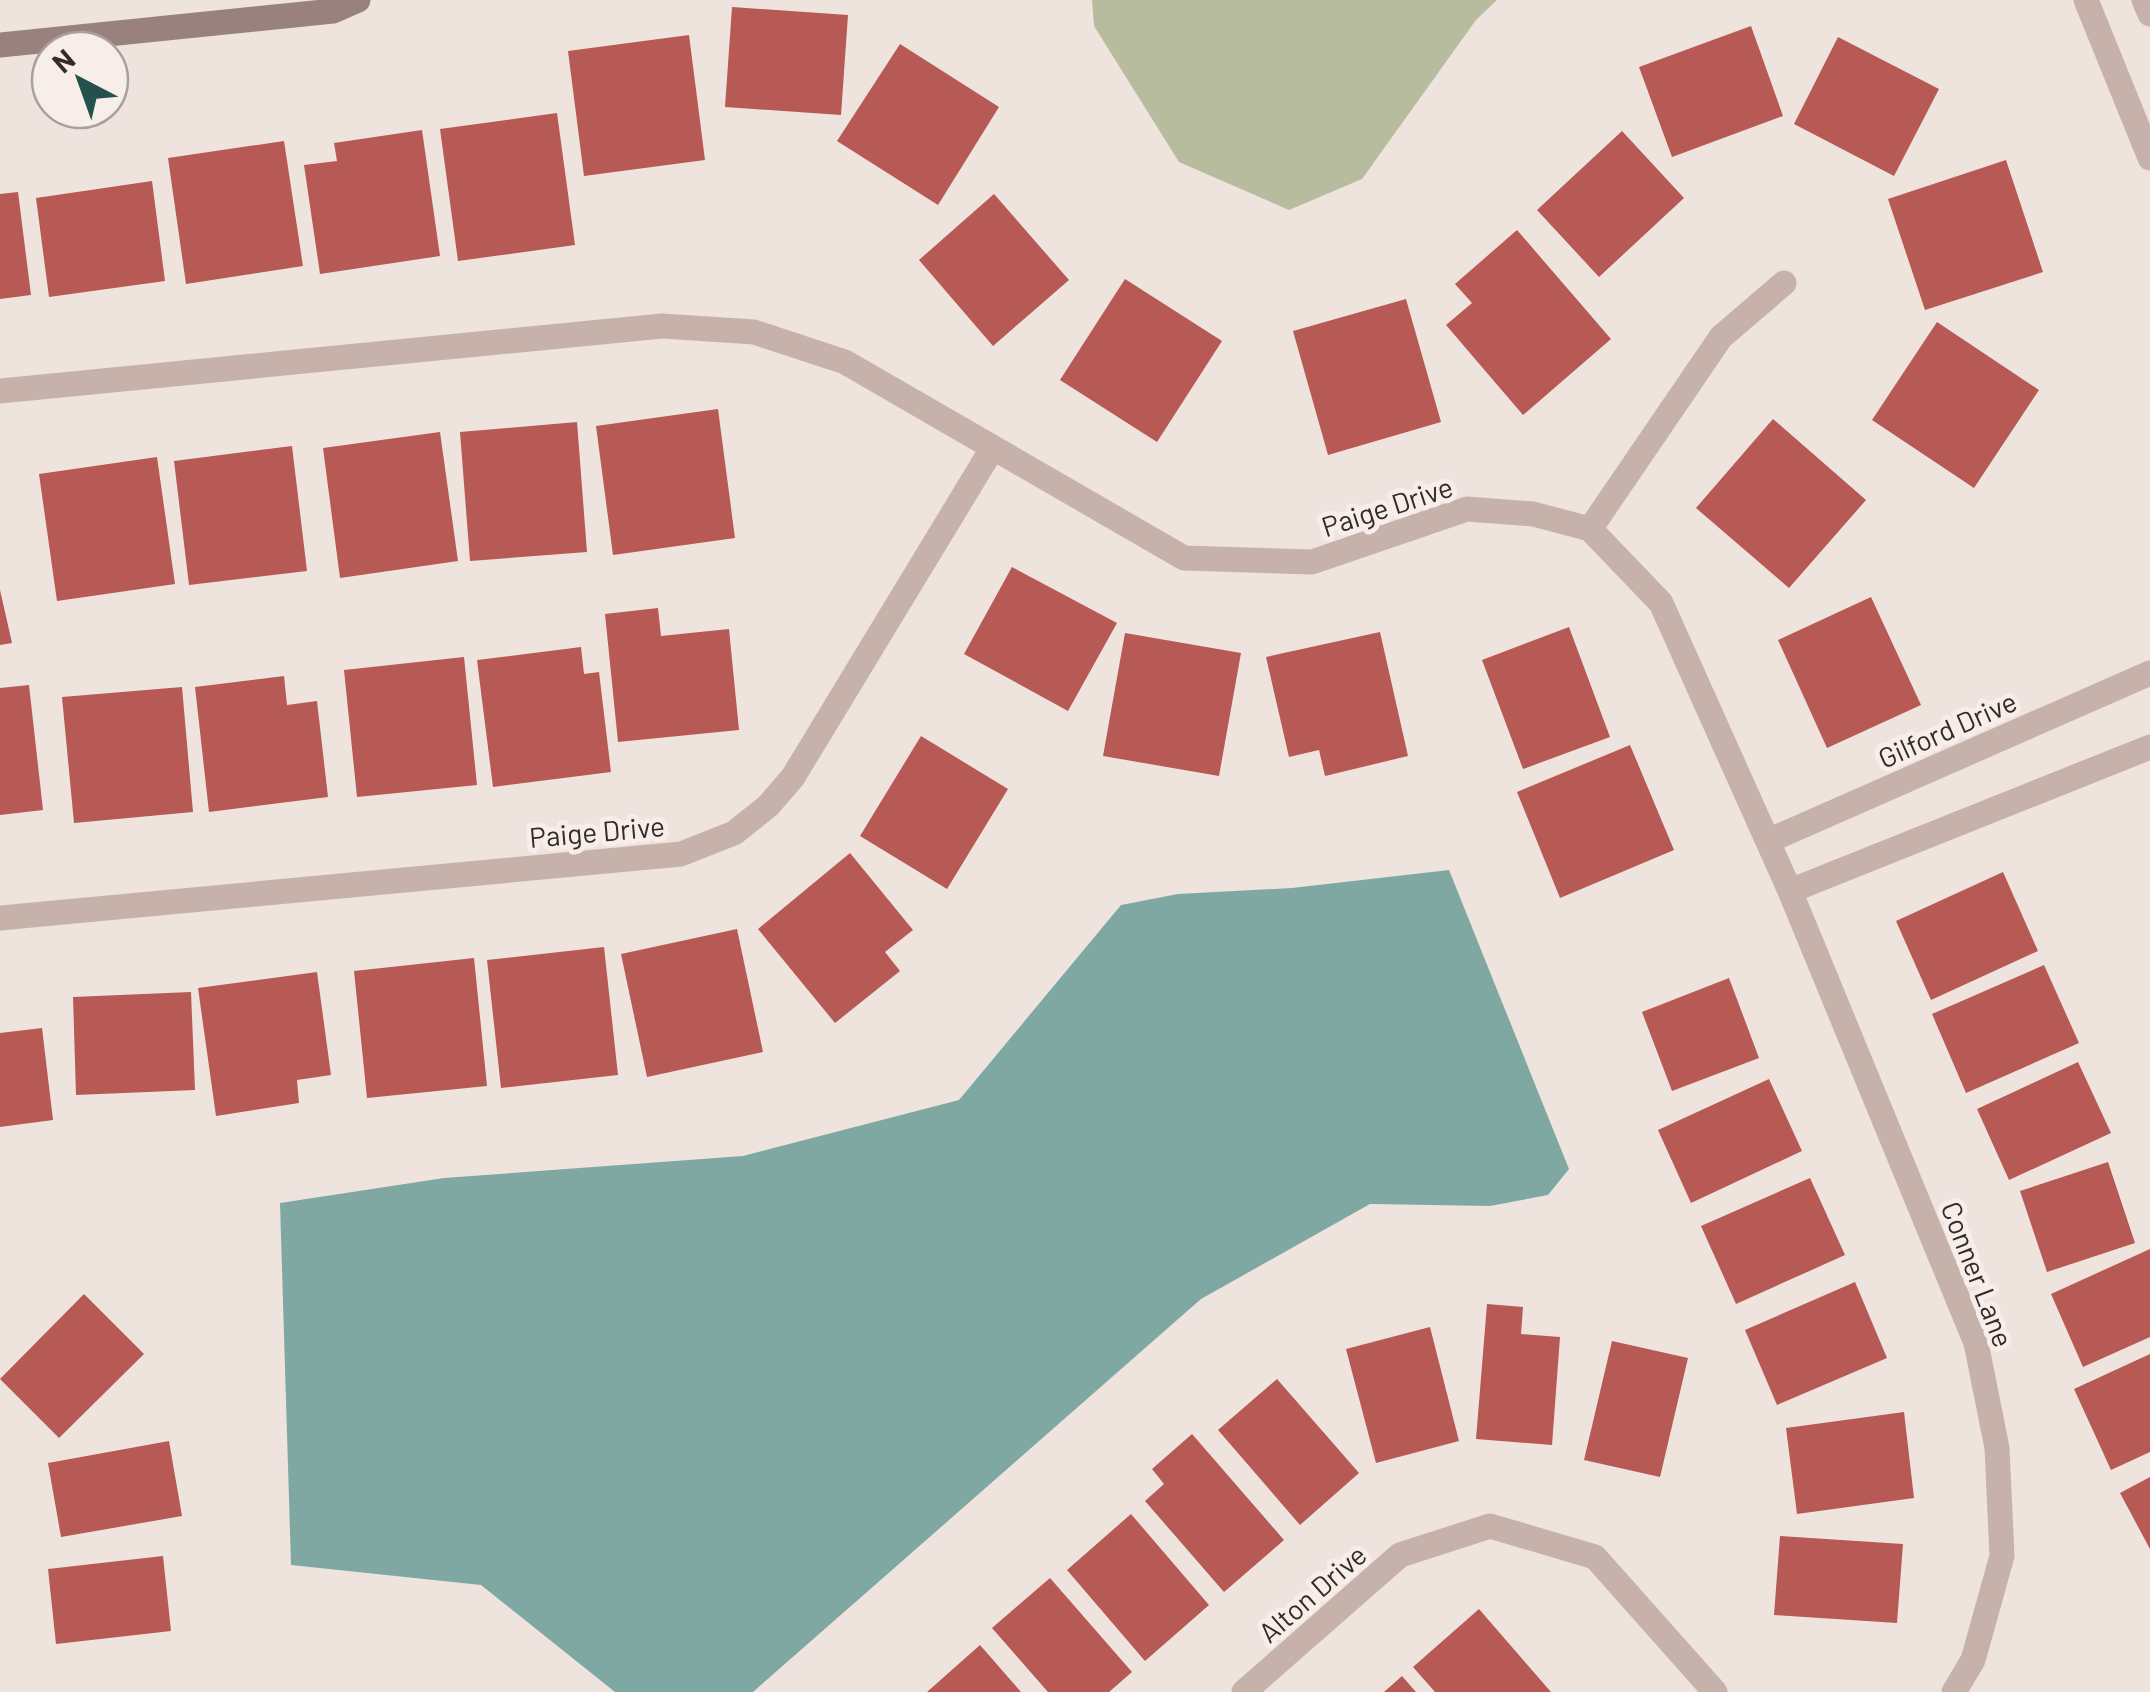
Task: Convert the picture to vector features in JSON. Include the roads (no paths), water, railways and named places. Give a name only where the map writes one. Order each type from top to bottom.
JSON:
[{"type":"street","points":[[0,45],[333,11],[358,0]]},
{"type":"street","points":[[2086,0],[2138,93],[2150,158]]},
{"type":"street","points":[[2144,0],[2150,14]]},
{"type":"street","points":[[1784,283],[1721,337],[1590,529],[1661,603],[1790,891],[2150,747]]},
{"type":"street","name":"Paige Drive","points":[[0,392],[662,326],[754,332],[844,362],[1184,558],[1312,562],[1467,509],[1533,514],[1590,529]]},
{"type":"street","name":"Paige Drive","points":[[0,918],[682,854],[734,833],[768,806],[793,777],[992,449]]},
{"type":"street","name":"Gilford Drive","points":[[1768,840],[2150,673]]},
{"type":"street","name":"Conner Lane","points":[[1790,891],[1976,1342],[1997,1448],[2002,1556],[1973,1660],[1954,1692]]},
{"type":"street","name":"Alton Drive","points":[[1244,1692],[1400,1555],[1490,1526],[1596,1557],[1715,1692]]},
{"type":"water","points":[[1449,870],[1569,1169],[1548,1195],[1490,1206],[1370,1204],[1201,1299],[753,1692],[615,1692],[481,1585],[291,1565],[280,1203],[444,1178],[743,1156],[959,1100],[1121,905],[1178,894],[1292,888]]}]
